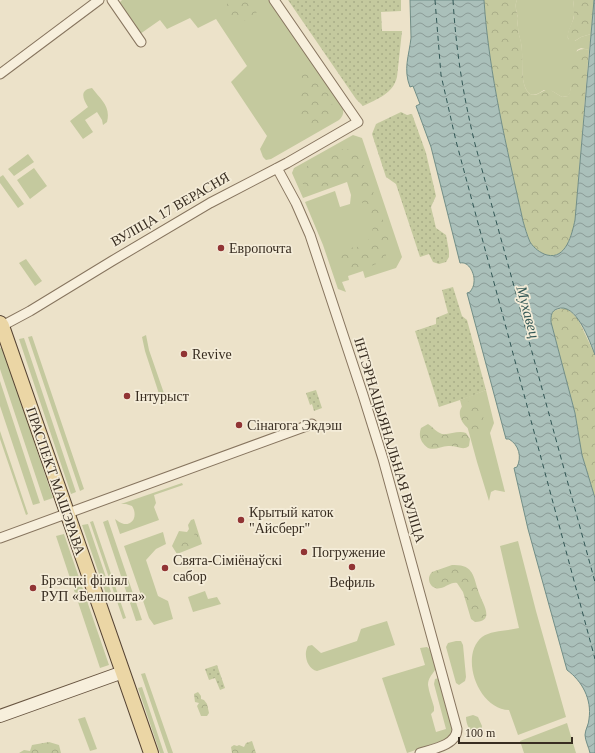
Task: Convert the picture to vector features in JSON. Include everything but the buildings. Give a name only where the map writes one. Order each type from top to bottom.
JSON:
[{"type":"main road","name":"ПРАСПЕКТ МАШЭРАВА","points":[[1,325],[151,753]]},
{"type":"main road","points":[[0,716],[123,672]]},
{"type":"street","points":[[0,74],[99,0]]},
{"type":"street","points":[[112,0],[141,42]]},
{"type":"street","name":"ВУЛІЦА 17 ВЕРАСНЯ","points":[[1,325],[60,293],[112,260],[236,188],[277,168],[358,122],[274,0]]},
{"type":"street","name":"ІНТЭРНАЦЫЯНАЛЬНАЯ ВУЛІЦА","points":[[277,168],[296,203],[310,235],[356,373],[383,459],[457,726],[457,735],[453,740],[420,753]]},
{"type":"street","points":[[0,538],[312,424]]},
{"type":"green space","points":[[122,0],[270,0],[342,105],[342,117],[271,159],[266,160],[260,149],[267,136],[231,82],[247,66],[216,19],[198,28],[190,18],[167,29],[160,20],[140,34],[119,3]]},
{"type":"green space","points":[[229,0],[261,0],[261,4],[258,11],[249,19],[237,21],[228,17],[226,12]]},
{"type":"green space","points":[[288,0],[401,0],[401,11],[381,12],[382,31],[402,31],[397,77],[392,88],[384,95],[363,106],[356,99]]},
{"type":"green space","points":[[484,0],[517,0],[516,7],[518,31],[522,48],[524,83],[526,89],[531,95],[536,95],[549,89],[562,97],[568,96],[571,87],[569,74],[570,62],[574,54],[580,49],[589,50],[575,220],[567,245],[559,254],[554,256],[544,254],[533,246],[530,242],[523,221],[494,84],[486,28]]},
{"type":"green space","points":[[517,0],[573,0],[574,15],[568,39],[575,41],[581,37],[591,34],[589,50],[581,48],[577,50],[570,93],[568,96],[562,97],[552,91],[544,90],[532,95],[525,87],[522,48],[518,32],[516,7]]},
{"type":"green space","points":[[573,0],[594,0],[591,34],[570,42],[568,36],[574,17]]},
{"type":"green space","points":[[310,70],[317,76],[327,92],[331,100],[333,110],[332,119],[330,122],[321,127],[309,126],[303,121],[299,113],[302,75],[304,72]]},
{"type":"green space","points":[[92,88],[106,107],[108,112],[107,122],[103,125],[97,112],[85,120],[93,132],[83,139],[70,121],[88,107],[83,95],[85,91]]},
{"type":"green space","points":[[401,112],[407,115],[412,114],[426,153],[436,196],[431,207],[436,228],[446,235],[449,251],[449,257],[446,262],[439,264],[433,262],[429,254],[420,257],[396,184],[386,177],[372,134],[376,124]]},
{"type":"green space","points":[[353,135],[362,138],[402,257],[396,268],[365,278],[363,271],[348,276],[349,280],[342,282],[346,292],[338,289],[323,245],[305,202],[335,191],[340,207],[350,204],[351,195],[347,182],[303,198],[292,173],[294,168]]},
{"type":"green space","points":[[343,149],[354,151],[362,159],[388,235],[389,242],[385,258],[377,264],[371,266],[349,268],[341,266],[338,263],[337,258],[338,252],[341,250],[364,244],[368,240],[373,229],[371,218],[360,198],[356,182],[345,178],[324,188],[311,191],[305,188],[301,180],[300,174],[303,168]]},
{"type":"green space","points":[[28,154],[34,162],[14,176],[8,169]]},
{"type":"green space","points":[[34,168],[47,186],[30,199],[17,180]]},
{"type":"green space","points":[[3,175],[24,204],[18,208],[0,183],[0,177]]},
{"type":"green space","points":[[26,259],[42,281],[35,286],[19,263]]},
{"type":"green space","points":[[453,287],[462,316],[467,320],[486,390],[439,407],[415,331],[436,324],[436,318],[448,313],[442,290]]},
{"type":"green space","points":[[563,308],[568,309],[578,319],[595,355],[595,498],[582,455],[575,413],[551,322],[553,311]]},
{"type":"green space","points":[[146,335],[149,350],[167,402],[163,406],[145,351],[142,337]]},
{"type":"green space","points":[[32,336],[84,489],[80,491],[28,337]]},
{"type":"green space","points":[[24,338],[76,492],[71,494],[19,339]]},
{"type":"green space","points":[[2,347],[53,498],[44,501],[0,369],[0,348]]},
{"type":"green space","points":[[0,381],[40,503],[33,505],[0,406]]},
{"type":"green space","points":[[316,390],[322,408],[314,411],[312,404],[310,405],[306,393]]},
{"type":"green space","points":[[486,390],[494,423],[490,433],[505,492],[495,490],[491,492],[489,501],[460,400]]},
{"type":"green space","points":[[470,401],[473,402],[478,408],[484,419],[486,426],[482,432],[470,430],[462,421],[460,410]]},
{"type":"green space","points":[[428,424],[442,434],[460,432],[466,433],[470,439],[469,446],[465,448],[447,446],[434,449],[428,448],[422,442],[420,434],[421,428]]},
{"type":"green space","points":[[0,431],[28,514],[26,515],[0,439]]},
{"type":"green space","points":[[182,483],[183,485],[154,495],[156,503],[154,507],[159,520],[120,534],[115,519],[123,524],[128,524],[133,521],[135,515],[132,506],[121,504]]},
{"type":"green space","points":[[194,519],[202,544],[177,554],[172,546],[179,531],[187,532],[189,529],[188,525],[191,520]]},
{"type":"green space","points":[[108,520],[142,620],[136,621],[103,522]]},
{"type":"green space","points":[[93,521],[126,618],[123,619],[90,522]]},
{"type":"green space","points":[[88,524],[111,592],[106,594],[82,525]]},
{"type":"green space","points":[[163,532],[166,544],[156,549],[146,560],[158,596],[168,601],[173,619],[154,625],[149,618],[124,546]]},
{"type":"green space","points":[[184,533],[187,533],[188,540],[190,542],[195,533],[198,534],[199,543],[188,549],[184,548],[179,551],[176,546]]},
{"type":"green space","points":[[64,534],[109,665],[100,668],[56,536]]},
{"type":"green space","points":[[518,541],[566,717],[518,735],[509,710],[498,707],[488,701],[481,691],[475,680],[472,668],[472,656],[475,646],[482,637],[495,632],[519,628],[500,546]]},
{"type":"green space","points":[[452,565],[465,567],[472,572],[486,611],[485,618],[481,621],[475,622],[471,619],[463,592],[457,583],[452,583],[437,588],[434,588],[430,584],[429,578],[432,572]]},
{"type":"green space","points":[[205,591],[208,599],[217,597],[221,604],[193,612],[188,597]]},
{"type":"green space","points":[[387,621],[395,645],[317,671],[308,664],[306,653],[308,646],[312,645],[321,653],[357,641],[361,629]]},
{"type":"green space","points":[[461,641],[463,645],[466,677],[465,681],[459,685],[456,683],[446,647],[448,643]]},
{"type":"green space","points":[[427,647],[435,661],[435,670],[429,678],[428,685],[434,707],[434,711],[431,714],[436,732],[446,729],[434,684],[435,679],[439,678],[455,730],[447,739],[407,753],[382,678],[425,665],[420,648]]},
{"type":"green space","points":[[217,665],[225,688],[220,690],[215,678],[209,680],[205,669]]},
{"type":"green space","points":[[145,673],[173,753],[168,753],[141,674]]},
{"type":"green space","points":[[142,687],[164,753],[160,753],[138,688]]},
{"type":"green space","points":[[198,692],[201,699],[207,704],[209,713],[207,716],[201,716],[197,706],[199,703],[195,702],[194,694]]},
{"type":"green space","points":[[473,715],[478,717],[482,726],[481,731],[475,733],[468,727],[466,717]]},
{"type":"green space","points":[[85,717],[97,749],[90,751],[78,719]]},
{"type":"green space","points":[[567,723],[576,753],[524,753],[520,741]]},
{"type":"green space","points":[[252,741],[256,753],[232,753],[231,747],[234,745],[244,747],[246,743]]},
{"type":"green space","points":[[49,742],[59,745],[61,753],[19,753],[24,750],[30,751],[32,745]]},
{"type":"water","name":"Мухавец","points":[[410,0],[484,0],[486,28],[494,84],[523,221],[530,242],[533,246],[544,254],[554,256],[559,254],[567,245],[575,220],[595,0],[595,355],[590,341],[581,324],[570,311],[564,308],[555,310],[552,314],[551,322],[575,413],[582,455],[595,498],[595,753],[590,753],[585,737],[589,721],[589,704],[585,691],[577,679],[567,670],[528,529],[514,468],[517,467],[519,463],[519,452],[515,444],[509,439],[506,439],[467,293],[470,292],[473,286],[474,275],[469,266],[460,263],[431,147],[416,106],[420,104],[413,86],[410,87],[408,80],[407,62],[411,38]]},
{"type":"ferry route","points":[[435,0],[441,75],[456,141],[595,659]]},
{"type":"ferry route","points":[[453,0],[461,72],[475,144],[595,582]]},
{"type":"place","name":"Европочта","points":[[221,248]]},
{"type":"place","name":"Revive","points":[[184,354]]},
{"type":"place","name":"Інтурыст","points":[[127,396]]},
{"type":"place","name":"Сінагога Экдэш","points":[[239,425]]},
{"type":"place","name":"Крытый каток \"Айсберг\"","points":[[241,520]]},
{"type":"place","name":"Погружение","points":[[304,552]]},
{"type":"place","name":"Вефиль","points":[[352,567]]},
{"type":"place","name":"Свята-Сіміёнаўскі сабор","points":[[165,568]]},
{"type":"place","name":"Брэсцкі філіял РУП «Белпошта»","points":[[33,588]]}]
